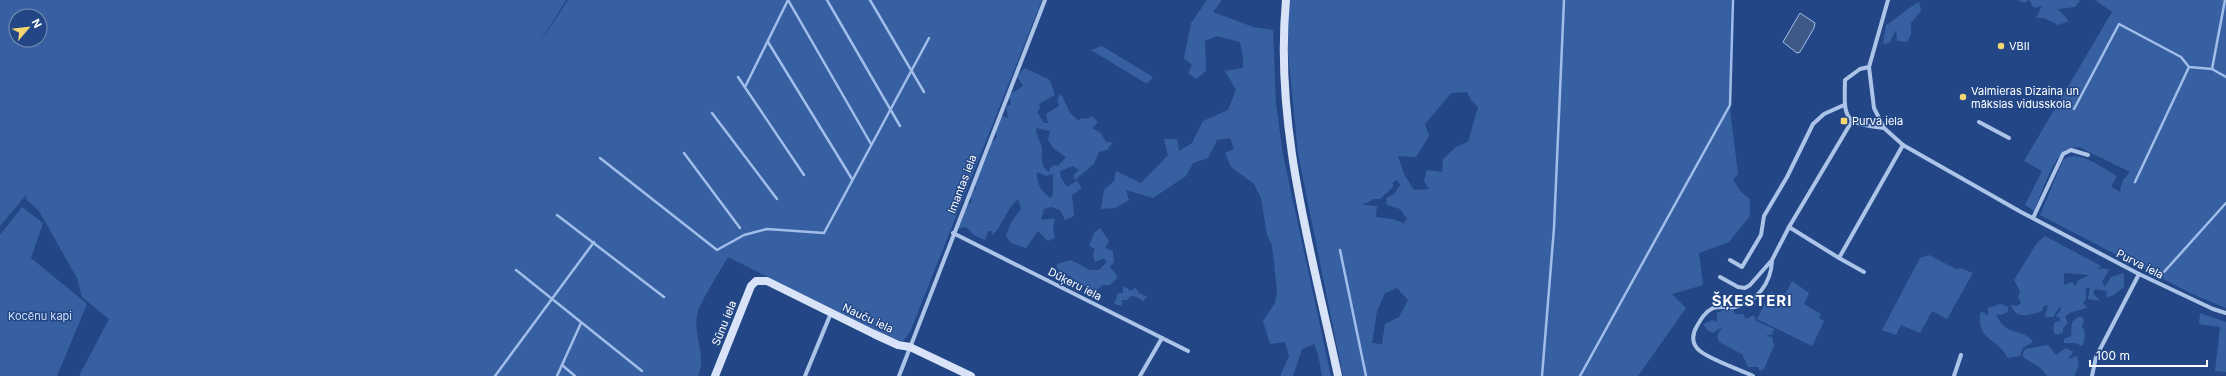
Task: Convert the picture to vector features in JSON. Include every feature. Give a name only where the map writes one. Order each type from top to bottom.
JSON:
[{"type":"street","name":"Imantas iela","points":[[898,376],[1044,0]]},
{"type":"street","points":[[1286,0],[1283,73],[1292,156],[1338,376]]},
{"type":"street","name":"Purva iela","points":[[1888,0],[1870,67],[1874,108],[1884,128],[1903,146],[2139,274],[2213,309],[2226,313]]},
{"type":"street","points":[[1870,67],[1860,69],[1845,80],[1844,110],[1852,121],[1865,126],[1884,128]]},
{"type":"street","points":[[1730,260],[1742,267],[1746,261],[1761,235],[1764,216],[1787,177],[1813,124],[1824,114],[1844,106]]},
{"type":"street","points":[[1720,277],[1738,287],[1745,288],[1750,285],[1772,260],[1789,227],[1852,121]]},
{"type":"street","points":[[1979,122],[2009,138]]},
{"type":"street","points":[[1839,258],[1903,146]]},
{"type":"street","points":[[2034,218],[2063,154],[2071,150],[2088,155]]},
{"type":"street","points":[[1789,227],[1864,272]]},
{"type":"street","name":"Dūķeru iela","points":[[953,233],[1188,351]]},
{"type":"street","points":[[1753,376],[1700,351],[1693,339],[1693,333],[1702,317],[1714,308],[1732,307],[1746,304],[1755,298],[1771,274],[1772,260]]},
{"type":"street","points":[[2092,376],[2096,357],[2139,274]]},
{"type":"street","name":"Nauču iela","points":[[756,281],[767,281],[898,345],[910,347],[971,376]]},
{"type":"street","name":"Sūnu iela","points":[[715,376],[751,286],[756,281]]},
{"type":"street","points":[[806,376],[831,313]]},
{"type":"street","points":[[1140,376],[1162,338]]},
{"type":"street","points":[[1954,376],[1961,355]]},
{"type":"green space","points":[[0,0],[566,0],[537,47],[568,0],[1042,0],[910,332],[903,341],[892,339],[728,257],[698,310],[696,323],[701,361],[698,376],[79,376],[109,319],[82,297],[77,278],[39,211],[26,199],[27,194],[0,226]]},
{"type":"green space","points":[[1207,0],[1222,0],[1213,12],[1253,27],[1273,30],[1276,104],[1283,155],[1331,376],[1322,376],[1318,354],[1314,344],[1302,349],[1293,376],[1280,376],[1289,356],[1285,342],[1270,344],[1263,321],[1275,303],[1277,291],[1272,245],[1267,235],[1261,198],[1254,184],[1231,167],[1225,153],[1234,149],[1230,138],[1217,140],[1208,158],[1193,163],[1186,176],[1153,198],[1126,190],[1129,200],[1115,208],[1101,209],[1104,190],[1114,181],[1116,171],[1141,183],[1168,155],[1164,139],[1177,139],[1179,151],[1192,143],[1203,121],[1228,110],[1236,90],[1225,71],[1243,68],[1243,57],[1240,42],[1217,36],[1205,41],[1206,71],[1196,79],[1188,73],[1192,65],[1184,58],[1191,23]]},
{"type":"green space","points":[[1290,0],[1731,0],[1730,109],[1738,174],[1733,180],[1741,192],[1750,199],[1750,216],[1729,242],[1699,253],[1703,285],[1672,294],[1686,308],[1638,376],[1343,376],[1298,154],[1286,32]],"holes":[[[1467,92],[1471,100],[1478,107],[1468,142],[1456,147],[1443,159],[1442,172],[1427,170],[1424,181],[1429,189],[1414,190],[1404,174],[1398,156],[1416,157],[1429,136],[1425,124],[1451,93]],[[1397,180],[1400,185],[1394,194],[1386,198],[1387,205],[1400,209],[1407,219],[1404,223],[1392,219],[1376,217],[1377,206],[1362,205],[1374,199],[1380,199],[1394,186],[1392,183]],[[1397,288],[1408,300],[1399,317],[1385,324],[1382,344],[1372,343],[1377,311],[1385,293]]]},
{"type":"green space","points":[[2018,0],[2029,0],[2024,3]]},
{"type":"green space","points":[[2029,0],[2080,1],[2075,7],[2058,9],[2069,21],[2058,25],[2044,18],[2036,18],[2042,6],[2034,8]]},
{"type":"green space","points":[[2095,0],[2226,0],[2226,308],[2190,293],[2040,215],[2063,160],[2069,157],[2076,156],[2090,160],[2117,176],[2111,187],[2121,192],[2120,189],[2123,180],[2130,172],[2079,147],[2069,149],[2060,156],[2055,163],[2034,211],[2025,205],[2042,171],[2024,161],[2112,12]]},
{"type":"green space","points":[[1919,2],[1921,11],[1911,23],[1911,34],[1907,42],[1897,41],[1896,30],[1889,43],[1883,44],[1886,25]]},
{"type":"green space","points":[[1102,46],[1153,77],[1147,84],[1091,50]]},
{"type":"green space","points":[[1025,68],[1050,80],[1055,95],[1039,104],[1040,108],[1037,112],[1044,123],[1048,123],[1046,114],[1059,106],[1057,99],[1061,94],[1070,113],[1079,121],[1081,118],[1087,119],[1092,116],[1098,122],[1092,128],[1101,133],[1106,142],[1113,142],[1107,150],[1099,152],[1094,164],[1075,180],[1073,175],[1079,170],[1073,166],[1060,171],[1061,178],[1067,187],[1077,181],[1082,188],[1072,195],[1074,216],[1065,220],[1060,210],[1051,207],[1044,209],[1041,220],[1055,218],[1053,230],[1055,238],[1048,241],[1038,231],[1026,248],[1011,243],[1006,236],[1011,222],[1021,209],[1018,199],[1010,208],[996,231],[992,235],[992,231],[988,231],[985,240],[975,236],[966,227],[957,229],[965,206],[972,202],[969,195],[971,190],[976,189],[974,181],[990,150],[988,147],[997,137],[995,132],[1002,116],[1008,118],[1006,107],[1011,104],[1009,95],[1023,86],[1017,76]],"holes":[[[1036,128],[1050,131],[1048,140],[1054,149],[1066,157],[1058,166],[1054,165],[1050,168],[1049,172],[1042,163],[1042,148]],[[1037,172],[1046,176],[1053,174],[1053,193],[1051,198],[1040,188]]]},
{"type":"green space","name":"Kocēnu kapi","points":[[22,207],[43,223],[31,258],[87,304],[57,376],[0,376],[0,235]]},
{"type":"green space","points":[[1100,228],[1109,241],[1105,248],[1113,251],[1114,262],[1110,267],[1118,277],[1110,285],[1103,285],[1094,292],[1057,268],[1057,264],[1071,260],[1090,270],[1099,270],[1107,262],[1104,258],[1095,262],[1093,255],[1095,249],[1089,246],[1094,233]]},
{"type":"green space","points":[[2045,236],[2101,266],[2097,270],[2104,268],[2109,270],[2102,282],[2105,287],[2111,277],[2124,273],[2124,287],[2112,296],[2106,297],[2107,291],[2095,289],[2093,293],[2100,301],[2088,299],[2090,288],[2086,288],[2086,299],[2083,303],[2087,308],[2069,313],[2065,317],[2068,323],[2063,328],[2063,333],[2055,335],[2053,326],[2056,321],[2059,322],[2060,318],[2056,316],[2061,309],[2060,306],[2053,317],[2045,317],[2048,305],[2043,307],[2042,311],[2028,315],[2020,315],[2013,310],[2011,305],[2017,306],[2021,303],[2018,297],[2020,291],[2014,280],[2037,243]],"holes":[[[2064,273],[2090,275],[2079,280],[2075,286],[2072,282],[2064,285]]]},
{"type":"green space","points":[[1929,255],[1958,270],[1960,268],[1973,273],[1947,319],[1932,311],[1920,333],[1901,325],[1896,335],[1882,330],[1920,258]]},
{"type":"green space","points":[[1792,281],[1809,293],[1804,304],[1821,314],[1819,318],[1824,321],[1812,346],[1757,319],[1771,292],[1783,298]]},
{"type":"green space","points":[[1123,287],[1128,288],[1129,291],[1136,288],[1139,293],[1147,297],[1143,301],[1137,297],[1131,296],[1127,300],[1122,300],[1122,306],[1114,304],[1118,293],[1123,293]]},
{"type":"green space","points":[[2001,304],[2008,307],[2008,312],[2001,315],[1996,314],[2002,324],[2008,329],[2028,337],[2033,342],[2023,348],[2020,356],[2008,358],[2004,351],[1985,334],[1982,329],[1980,313],[1983,312],[1988,316],[1988,308]]},
{"type":"green space","points":[[1724,310],[1733,310],[1735,314],[1743,314],[1746,319],[1754,315],[1756,321],[1774,329],[1772,334],[1765,336],[1772,337],[1774,346],[1764,369],[1760,371],[1758,367],[1748,367],[1742,354],[1719,342],[1717,336],[1722,327],[1713,333],[1707,330],[1703,324],[1712,320],[1717,322],[1717,313]]},
{"type":"green space","points":[[2200,313],[2226,322],[2226,372],[2215,371],[2220,327],[2199,324]]},
{"type":"green space","points":[[2078,317],[2083,317],[2084,321],[2082,326],[2085,335],[2083,345],[2081,346],[2076,343],[2064,343],[2064,339],[2071,336],[2072,322]]},
{"type":"green space","points":[[2048,345],[2056,355],[2066,348],[2073,352],[2068,359],[2077,356],[2079,366],[2074,375],[2076,376],[2047,376],[2038,367],[2022,356],[2025,349]]},
{"type":"shaded area","points":[[1800,13],[1815,23],[1814,28],[1800,52],[1797,53],[1783,42]]},
{"type":"waterway","points":[[788,0],[871,144]]},
{"type":"waterway","points":[[745,87],[788,0]]},
{"type":"waterway","points":[[827,0],[900,126]]},
{"type":"waterway","points":[[870,0],[924,92]]},
{"type":"waterway","points":[[1542,376],[1554,228],[1564,0]]},
{"type":"waterway","points":[[1580,376],[1730,105],[1733,0]]},
{"type":"waterway","points":[[2212,69],[2225,0]]},
{"type":"waterway","points":[[2074,109],[2119,24],[2181,57],[2189,67],[2212,69],[2226,77]]},
{"type":"waterway","points":[[600,158],[717,250],[744,235],[767,229],[824,233],[929,38]]},
{"type":"waterway","points":[[768,42],[852,179]]},
{"type":"waterway","points":[[2135,182],[2189,67]]},
{"type":"waterway","points":[[738,77],[804,175]]},
{"type":"waterway","points":[[712,113],[777,199]]},
{"type":"waterway","points":[[684,153],[740,228]]},
{"type":"waterway","points":[[2164,272],[2226,203]]},
{"type":"waterway","points":[[557,215],[664,297]]},
{"type":"waterway","points":[[495,376],[594,242]]},
{"type":"waterway","points":[[1340,250],[1366,376]]},
{"type":"waterway","points":[[516,270],[642,371]]},
{"type":"waterway","points":[[557,376],[581,323]]},
{"type":"waterway","points":[[562,365],[575,376]]},
{"type":"place","name":"VBII","points":[[2001,46]]},
{"type":"place","name":"Valmieras Dizaina un mākslas vidusskola","points":[[1963,97]]},
{"type":"place","name":"Purva iela","points":[[1844,121]]},
{"type":"district","name":"ŠĶESTERI","points":[[1752,300]]}]
